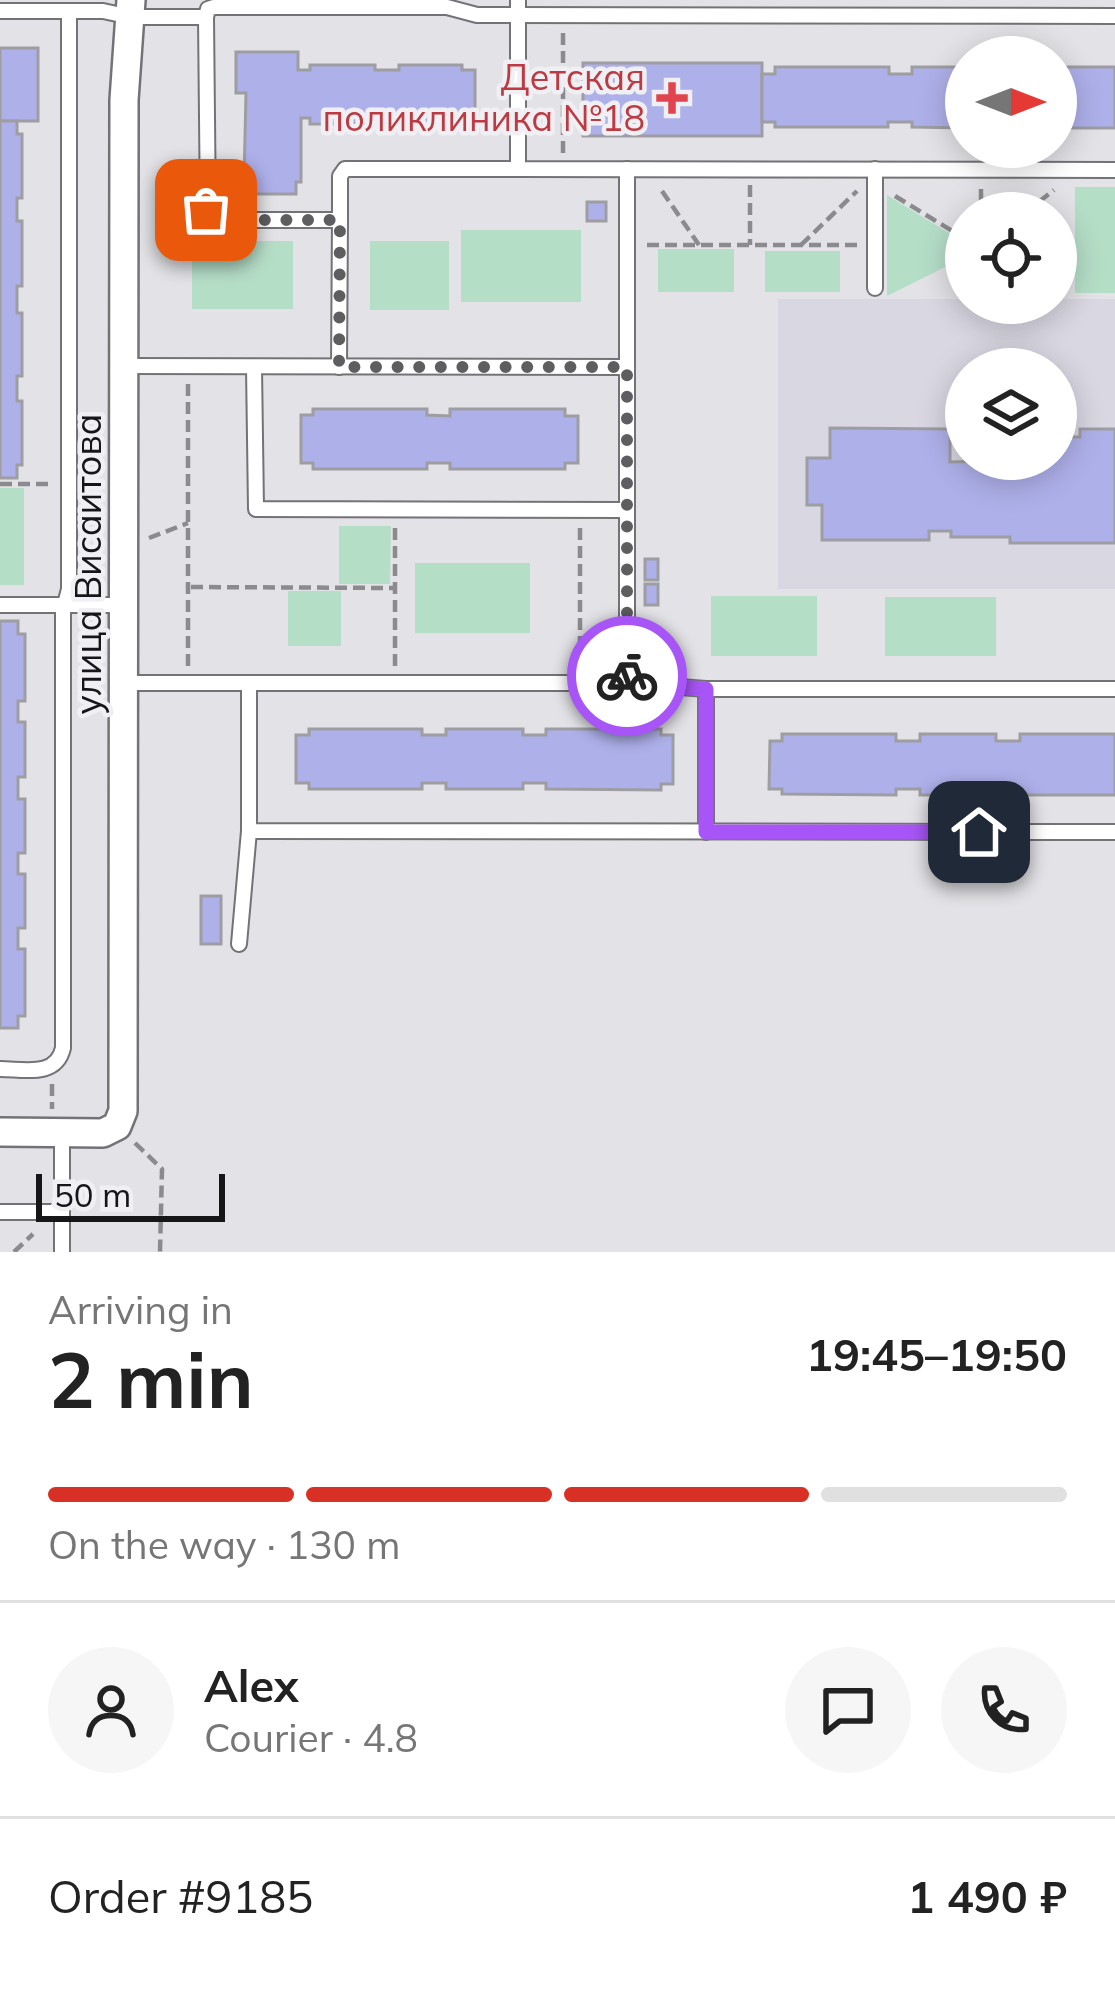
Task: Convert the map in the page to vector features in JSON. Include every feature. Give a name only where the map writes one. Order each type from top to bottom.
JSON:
[{"type":"street","name":"улица Висаитова","points":[[117,1126],[123,1111],[124,100],[131,9]]},
{"type":"street","points":[[0,1132],[57,1125],[103,1133],[117,1126]]},
{"type":"lane","points":[[340,220],[208,217],[208,10],[447,7],[477,15],[518,8],[563,15],[1115,16]]},
{"type":"lane","points":[[518,8],[518,170]]},
{"type":"lane","points":[[0,10],[131,9],[206,17]]},
{"type":"lane","points":[[0,1070],[44,1070],[60,1059],[63,1048],[69,10]]},
{"type":"lane","points":[[339,367],[340,176],[345,169],[750,170],[875,176],[1115,170]]},
{"type":"lane","points":[[627,170],[627,683]]},
{"type":"lane","points":[[875,176],[875,288]]},
{"type":"lane","points":[[124,366],[627,367]]},
{"type":"lane","points":[[254,367],[256,508],[627,510]]},
{"type":"lane","points":[[0,605],[123,605]]},
{"type":"lane","points":[[123,683],[1115,689]]},
{"type":"lane","points":[[239,944],[249,831],[249,683]]},
{"type":"lane","points":[[706,689],[706,832]]},
{"type":"lane","points":[[249,831],[1115,832]]},
{"type":"lane","points":[[57,1125],[62,1252]]},
{"type":"lane","points":[[0,1212],[62,1212]]},
{"type":"path","points":[[563,15],[563,170]]},
{"type":"path","points":[[647,170],[699,245]]},
{"type":"path","points":[[750,170],[750,245]]},
{"type":"path","points":[[1052,192],[1057,188],[1057,170]]},
{"type":"path","points":[[801,245],[875,176],[945,222]]},
{"type":"path","points":[[627,245],[875,245]]},
{"type":"path","points":[[188,366],[188,683]]},
{"type":"path","points":[[0,484],[69,484]]},
{"type":"path","points":[[394,683],[395,510]]},
{"type":"path","points":[[580,510],[580,683]]},
{"type":"path","points":[[188,587],[395,588]]},
{"type":"path","points":[[52,1081],[57,1125]]},
{"type":"path","points":[[117,1126],[162,1168],[160,1252]]},
{"type":"path","points":[[14,1252],[33,1234]]},
{"type":"shaded area","points":[[778,299],[945,299],[945,324],[1077,324],[1077,299],[1115,299],[1115,589],[778,589]]},
{"type":"green space","points":[[1075,187],[1115,187],[1115,293],[1077,293]]},
{"type":"green space","points":[[887,195],[945,231],[945,267],[887,296]]},
{"type":"green space","points":[[461,230],[581,230],[581,302],[461,302]]},
{"type":"green space","points":[[192,241],[293,241],[293,309],[192,309]]},
{"type":"green space","points":[[370,241],[449,241],[449,310],[370,310]]},
{"type":"green space","points":[[658,249],[734,249],[734,292],[658,292]]},
{"type":"green space","points":[[765,251],[840,251],[840,292],[765,292]]},
{"type":"green space","points":[[0,488],[24,488],[24,585],[0,585]]},
{"type":"green space","points":[[339,526],[391,526],[390,584],[339,584]]},
{"type":"green space","points":[[415,563],[530,563],[530,633],[415,633]]},
{"type":"green space","points":[[288,591],[341,591],[341,646],[288,646]]},
{"type":"green space","points":[[711,596],[817,596],[817,656],[711,656]]},
{"type":"green space","points":[[885,597],[996,597],[996,656],[885,656]]},
{"type":"building","points":[[0,48],[38,48],[38,121],[0,121]]},
{"type":"building","points":[[236,52],[298,52],[298,70],[310,70],[310,65],[375,65],[375,70],[399,70],[399,65],[462,65],[462,70],[475,70],[475,118],[462,118],[462,124],[398,124],[398,118],[375,118],[375,124],[310,124],[310,118],[301,118],[301,182],[296,182],[296,194],[249,194],[249,181],[244,181],[246,93],[236,93]]},
{"type":"building","name":"Детская поликлиника №18","points":[[583,63],[762,63],[762,136],[583,136]]},
{"type":"building","points":[[775,67],[889,67],[889,74],[912,74],[912,67],[945,67],[945,128],[912,127],[912,122],[888,122],[888,127],[775,127],[775,122],[762,122],[762,74],[775,74]]},
{"type":"building","points":[[1077,67],[1115,67],[1115,128],[1077,128]]},
{"type":"building","points":[[0,121],[17,121],[17,134],[22,134],[22,198],[17,198],[17,221],[22,221],[22,286],[17,286],[17,313],[22,313],[22,376],[17,376],[17,401],[22,401],[22,465],[17,465],[17,478],[0,478]]},
{"type":"building","points":[[587,202],[606,202],[606,221],[587,221]]},
{"type":"building","points":[[313,409],[427,409],[427,415],[450,416],[450,409],[565,409],[565,416],[578,416],[578,463],[565,463],[565,469],[450,469],[450,463],[427,463],[427,469],[313,469],[313,463],[301,463],[301,415],[313,415]]},
{"type":"building","points":[[830,428],[945,429],[945,480],[1077,480],[1080,429],[1115,429],[1115,543],[1010,543],[1010,537],[951,537],[951,531],[929,531],[929,540],[822,540],[822,505],[807,505],[807,458],[830,458]]},
{"type":"building","points":[[645,559],[658,559],[658,580],[645,580]]},
{"type":"building","points":[[645,584],[658,584],[658,605],[645,605]]},
{"type":"building","points":[[0,621],[18,621],[18,634],[25,634],[25,701],[18,701],[18,722],[25,722],[25,777],[18,777],[18,799],[25,799],[25,853],[18,853],[18,874],[25,874],[25,928],[18,928],[18,949],[25,949],[25,1016],[18,1016],[18,1028],[0,1028]]},
{"type":"building","points":[[650,642],[668,642],[668,661],[650,661]]},
{"type":"building","points":[[309,729],[422,729],[422,735],[446,735],[446,729],[523,729],[523,735],[546,735],[546,729],[661,729],[661,735],[673,735],[673,784],[661,784],[661,790],[546,789],[546,783],[523,783],[523,789],[446,789],[446,783],[422,783],[422,789],[309,789],[309,783],[296,783],[296,735],[309,735]]},
{"type":"building","points":[[782,734],[896,734],[896,741],[920,741],[920,734],[996,734],[996,741],[1020,741],[1020,734],[1115,734],[1115,795],[1020,795],[1020,789],[996,789],[996,795],[920,795],[920,789],[896,789],[896,795],[782,794],[782,789],[769,789],[770,741],[782,741]]},
{"type":"building","points":[[201,896],[221,896],[221,944],[201,944]]},
{"type":"way so far","points":[[206,210],[214,220],[340,220],[339,367],[627,367],[627,676]]},
{"type":"place","name":"Детская поликлиника №18","points":[[672,98]]},
{"type":"route","points":[[627,676],[627,683],[706,689],[706,832],[979,832]]}]
